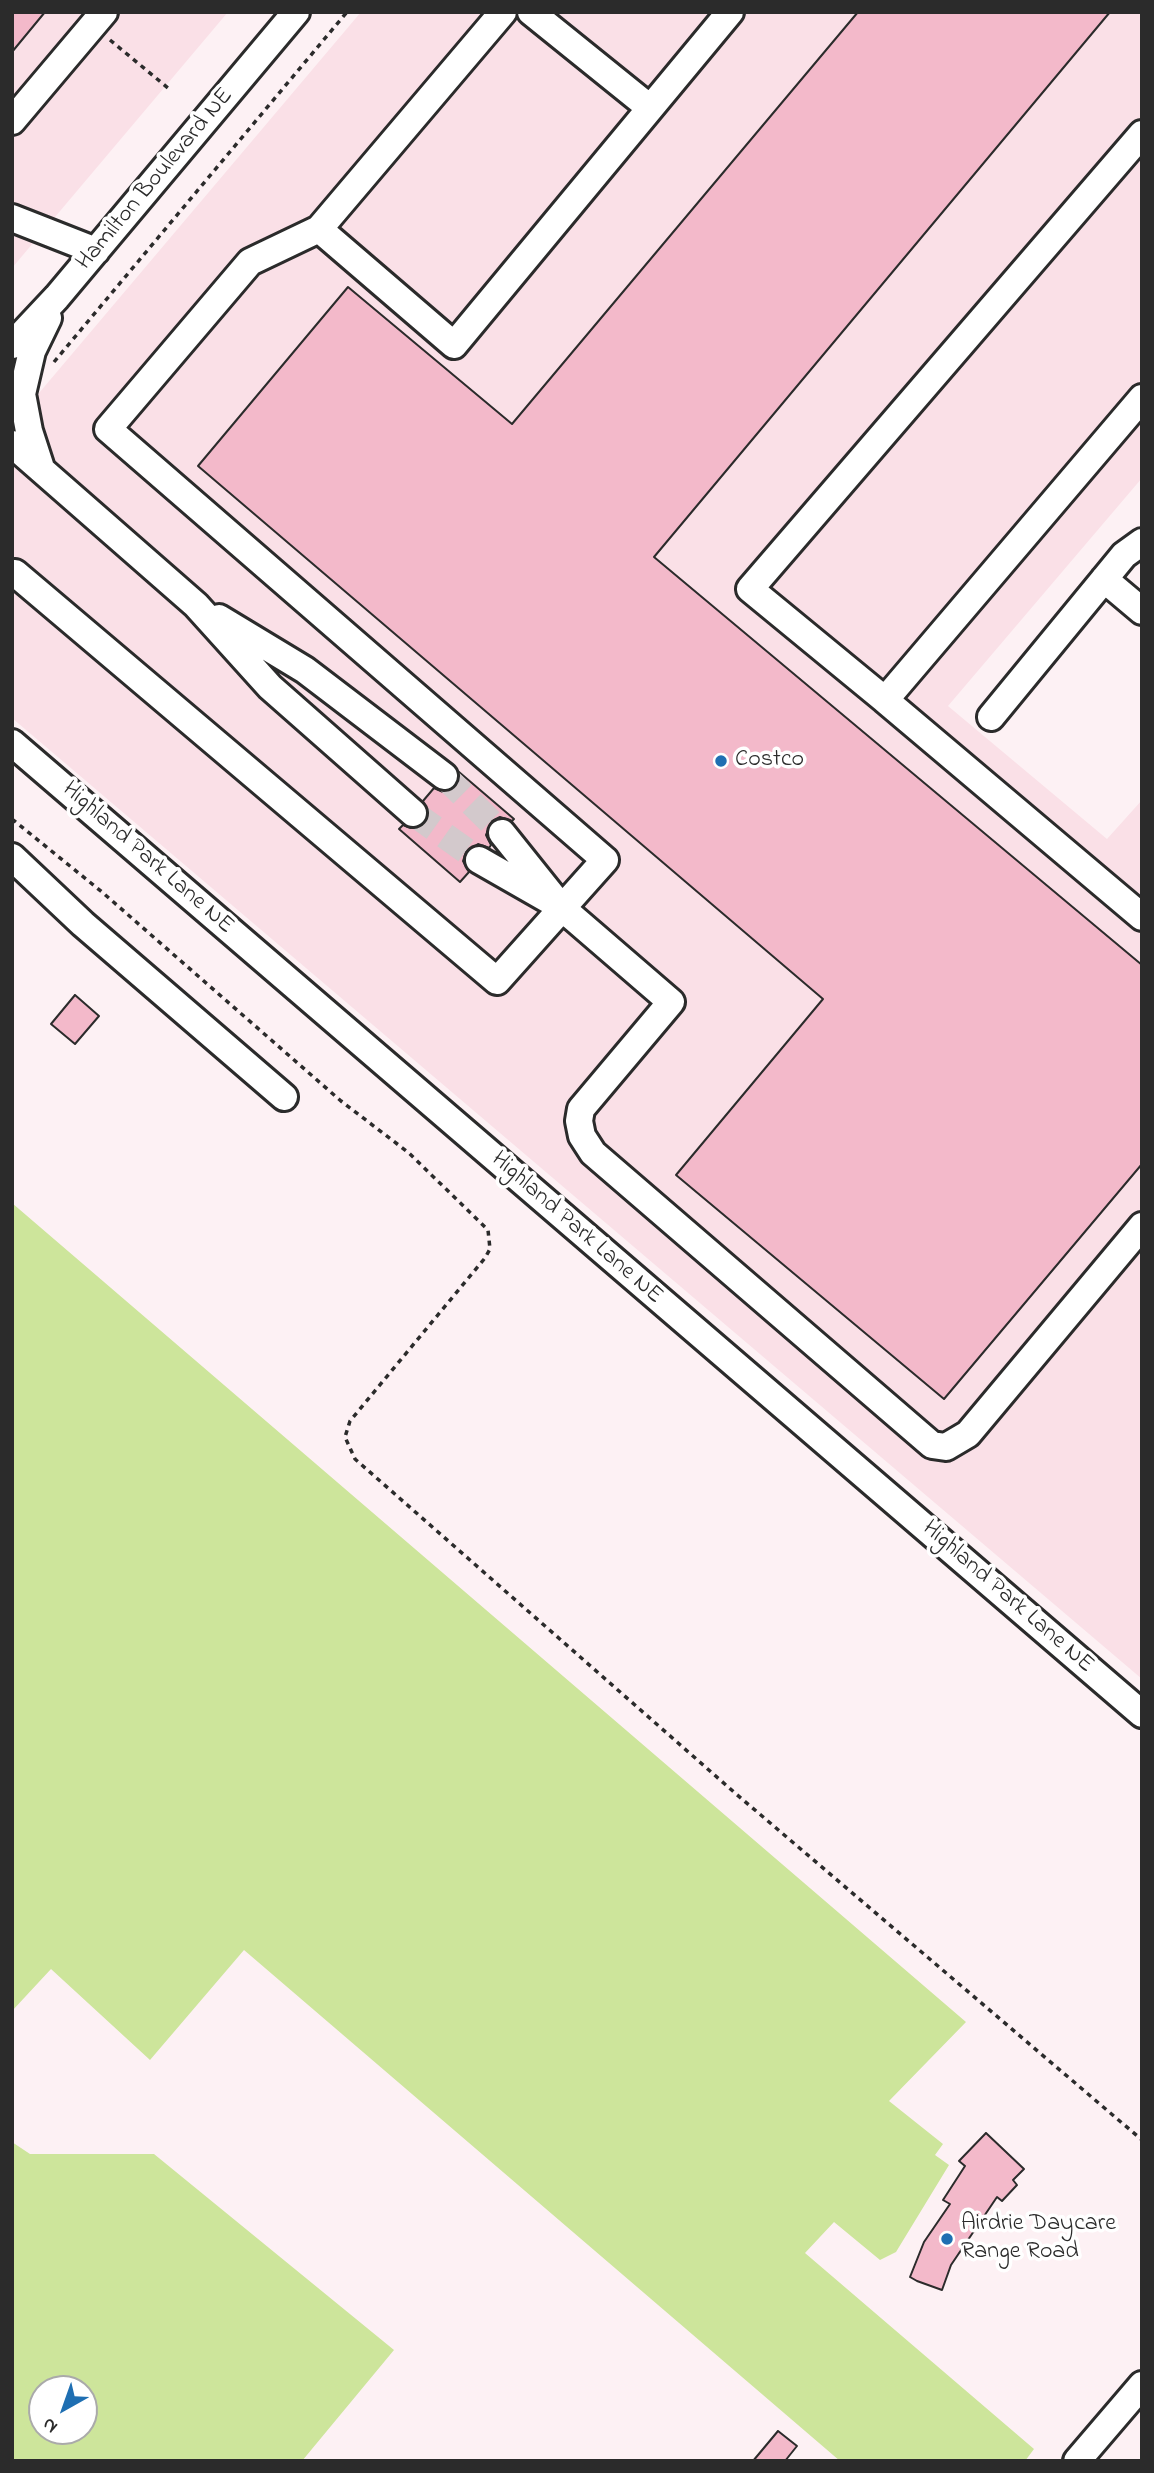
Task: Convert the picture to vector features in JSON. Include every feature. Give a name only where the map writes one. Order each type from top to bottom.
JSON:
[{"type":"street","name":"Hamilton Boulevard NE","points":[[12,345],[57,297],[296,12]]},
{"type":"street","points":[[15,573],[497,981],[605,860],[108,429],[250,262],[319,229],[503,12]]},
{"type":"street","points":[[531,12],[650,108]]},
{"type":"street","points":[[319,229],[454,345],[730,12]]},
{"type":"street","points":[[12,121],[98,19]]},
{"type":"street","points":[[1138,146],[750,589],[1142,918]]},
{"type":"street","points":[[12,197],[16,200],[12,204]]},
{"type":"street","points":[[12,218],[96,251]]},
{"type":"street","points":[[41,470],[29,431],[23,394],[32,351],[57,297]]},
{"type":"street","points":[[885,700],[1142,398]]},
{"type":"street","points":[[12,444],[196,605],[270,687],[412,813]]},
{"type":"street","points":[[991,717],[1124,555],[1142,542]]},
{"type":"street","points":[[1104,579],[1142,611]]},
{"type":"street","points":[[196,605],[305,670],[444,776]]},
{"type":"street","name":"Highland Park Lane NE","points":[[12,743],[1142,1714]]},
{"type":"street","points":[[502,832],[562,908]]},
{"type":"street","points":[[12,856],[83,924],[284,1097]]},
{"type":"street","points":[[479,860],[562,908],[671,1002],[581,1109],[579,1121],[582,1136],[593,1153],[932,1445],[946,1447],[968,1434],[1142,1226]]},
{"type":"street","points":[[1077,2461],[1142,2385]]},
{"type":"path","points":[[51,366],[348,12]]},
{"type":"path","points":[[98,19],[168,88]]},
{"type":"path","points":[[12,819],[103,892],[341,1101],[409,1153],[488,1230],[490,1249],[485,1258],[349,1421],[345,1437],[355,1459],[736,1793],[1142,2140]]},
{"type":"shaded area","points":[[12,12],[228,12],[12,268]]},
{"type":"shaded area","points":[[361,12],[1142,12],[1142,478],[948,706],[1107,839],[1142,800],[1142,1679],[12,718],[12,425]]},
{"type":"green space","points":[[12,1203],[966,2022],[889,2101],[943,2144],[935,2155],[949,2165],[896,2252],[880,2260],[834,2222],[805,2253],[1034,2449],[1025,2461],[840,2461],[244,1950],[150,2060],[51,1969],[12,2011]]},
{"type":"green space","points":[[12,2142],[30,2154],[154,2154],[394,2350],[302,2461],[12,2461]]},
{"type":"building","points":[[12,12],[45,12],[12,52]]},
{"type":"building","name":"Costco","points":[[858,12],[1110,12],[654,557],[1142,965],[1142,1164],[944,1399],[676,1175],[823,999],[198,466],[348,287],[512,424]]},
{"type":"building","points":[[459,772],[514,819],[512,821],[500,817],[492,821],[486,835],[491,845],[489,848],[478,844],[466,852],[463,861],[469,872],[460,882],[399,829],[403,825],[411,828],[424,824],[428,815],[423,801],[434,788],[443,792],[456,786]]},
{"type":"building","points":[[75,995],[99,1016],[75,1044],[51,1024]]},
{"type":"building","points":[[986,2133],[1024,2169],[1013,2180],[1017,2185],[1002,2201],[997,2197],[951,2265],[942,2290],[917,2281],[910,2277],[924,2242],[950,2204],[943,2200],[965,2166],[959,2161]]},
{"type":"building","points":[[778,2431],[797,2446],[785,2461],[753,2461]]},
{"type":"tunnel","points":[[444,776],[502,833]]},
{"type":"tunnel","points":[[413,813],[479,860]]},
{"type":"place","name":"Costco","points":[[721,761]]},
{"type":"place","name":"Airdrie Daycare Range Road","points":[[947,2239]]}]
